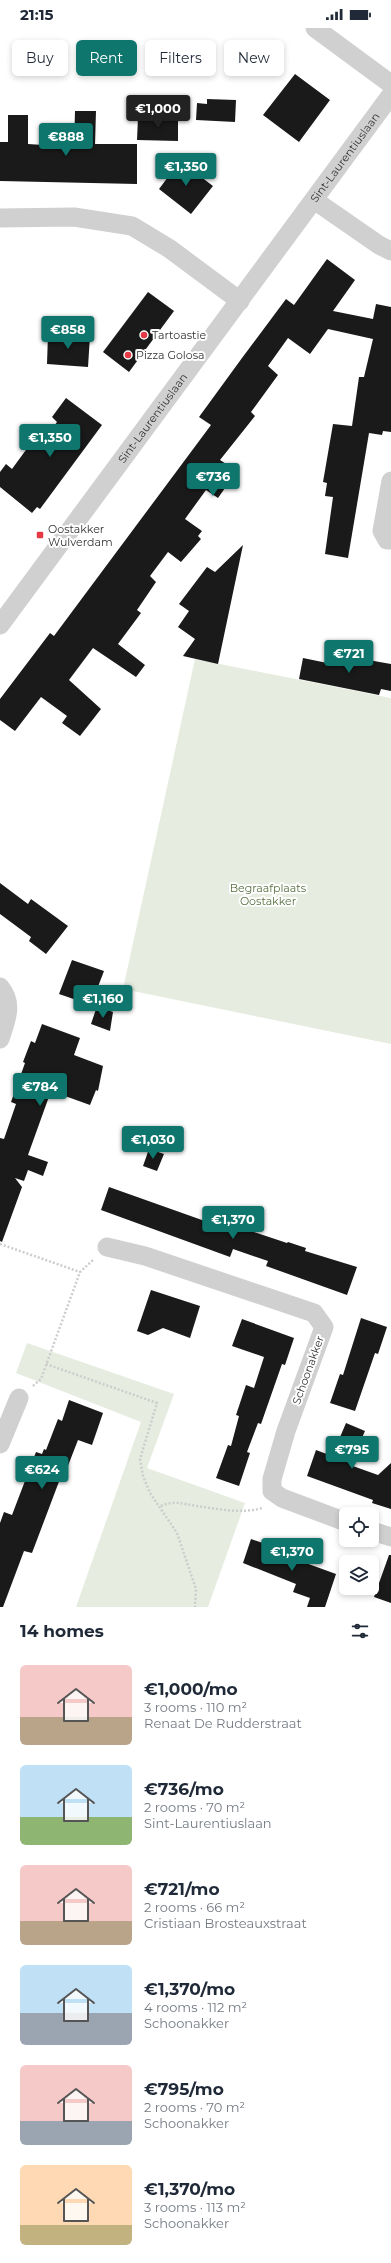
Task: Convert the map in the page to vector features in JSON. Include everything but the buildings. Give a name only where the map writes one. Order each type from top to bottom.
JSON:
[{"type":"street","points":[[315,28],[391,84]]},
{"type":"street","name":"Sint-Laurentiuslaan","points":[[0,625],[391,95]]},
{"type":"street","points":[[314,200],[379,245],[391,251]]},
{"type":"street","points":[[0,218],[74,216],[132,226],[170,249],[240,301]]},
{"type":"street","points":[[391,481],[382,532],[387,540],[391,540]]},
{"type":"street","points":[[0,987],[5,994],[9,1005],[0,1039]]},
{"type":"street","name":"Schoonakker","points":[[107,1247],[144,1256],[314,1313],[324,1327],[286,1431],[272,1479],[272,1491],[282,1498]]},
{"type":"street","points":[[0,1444],[19,1398]]},
{"type":"street","points":[[282,1498],[339,1519]]},
{"type":"street","points":[[379,1533],[391,1537]]},
{"type":"path","points":[[0,1244],[80,1272]]},
{"type":"path","points":[[19,1398],[41,1379],[80,1272],[107,1247]]},
{"type":"path","points":[[46,1364],[158,1403],[140,1458],[143,1476],[150,1493],[161,1506],[177,1533],[196,1589],[197,1602],[195,1607]]},
{"type":"path","points":[[161,1506],[169,1502],[181,1502],[196,1506],[252,1511],[282,1498]]},
{"type":"green space","name":"Begraafplaats Oostakker","points":[[195,659],[391,698],[391,1044],[123,989]]},
{"type":"green space","points":[[27,1343],[174,1394],[147,1468],[245,1503],[208,1607],[76,1607],[141,1422],[16,1373]]},
{"type":"place","name":"Tartoastie","points":[[144,335]]},
{"type":"place","name":"Pizza Golosa","points":[[128,355]]},
{"type":"place","name":"Oostakker Wulverdam","points":[[40,535]]}]
